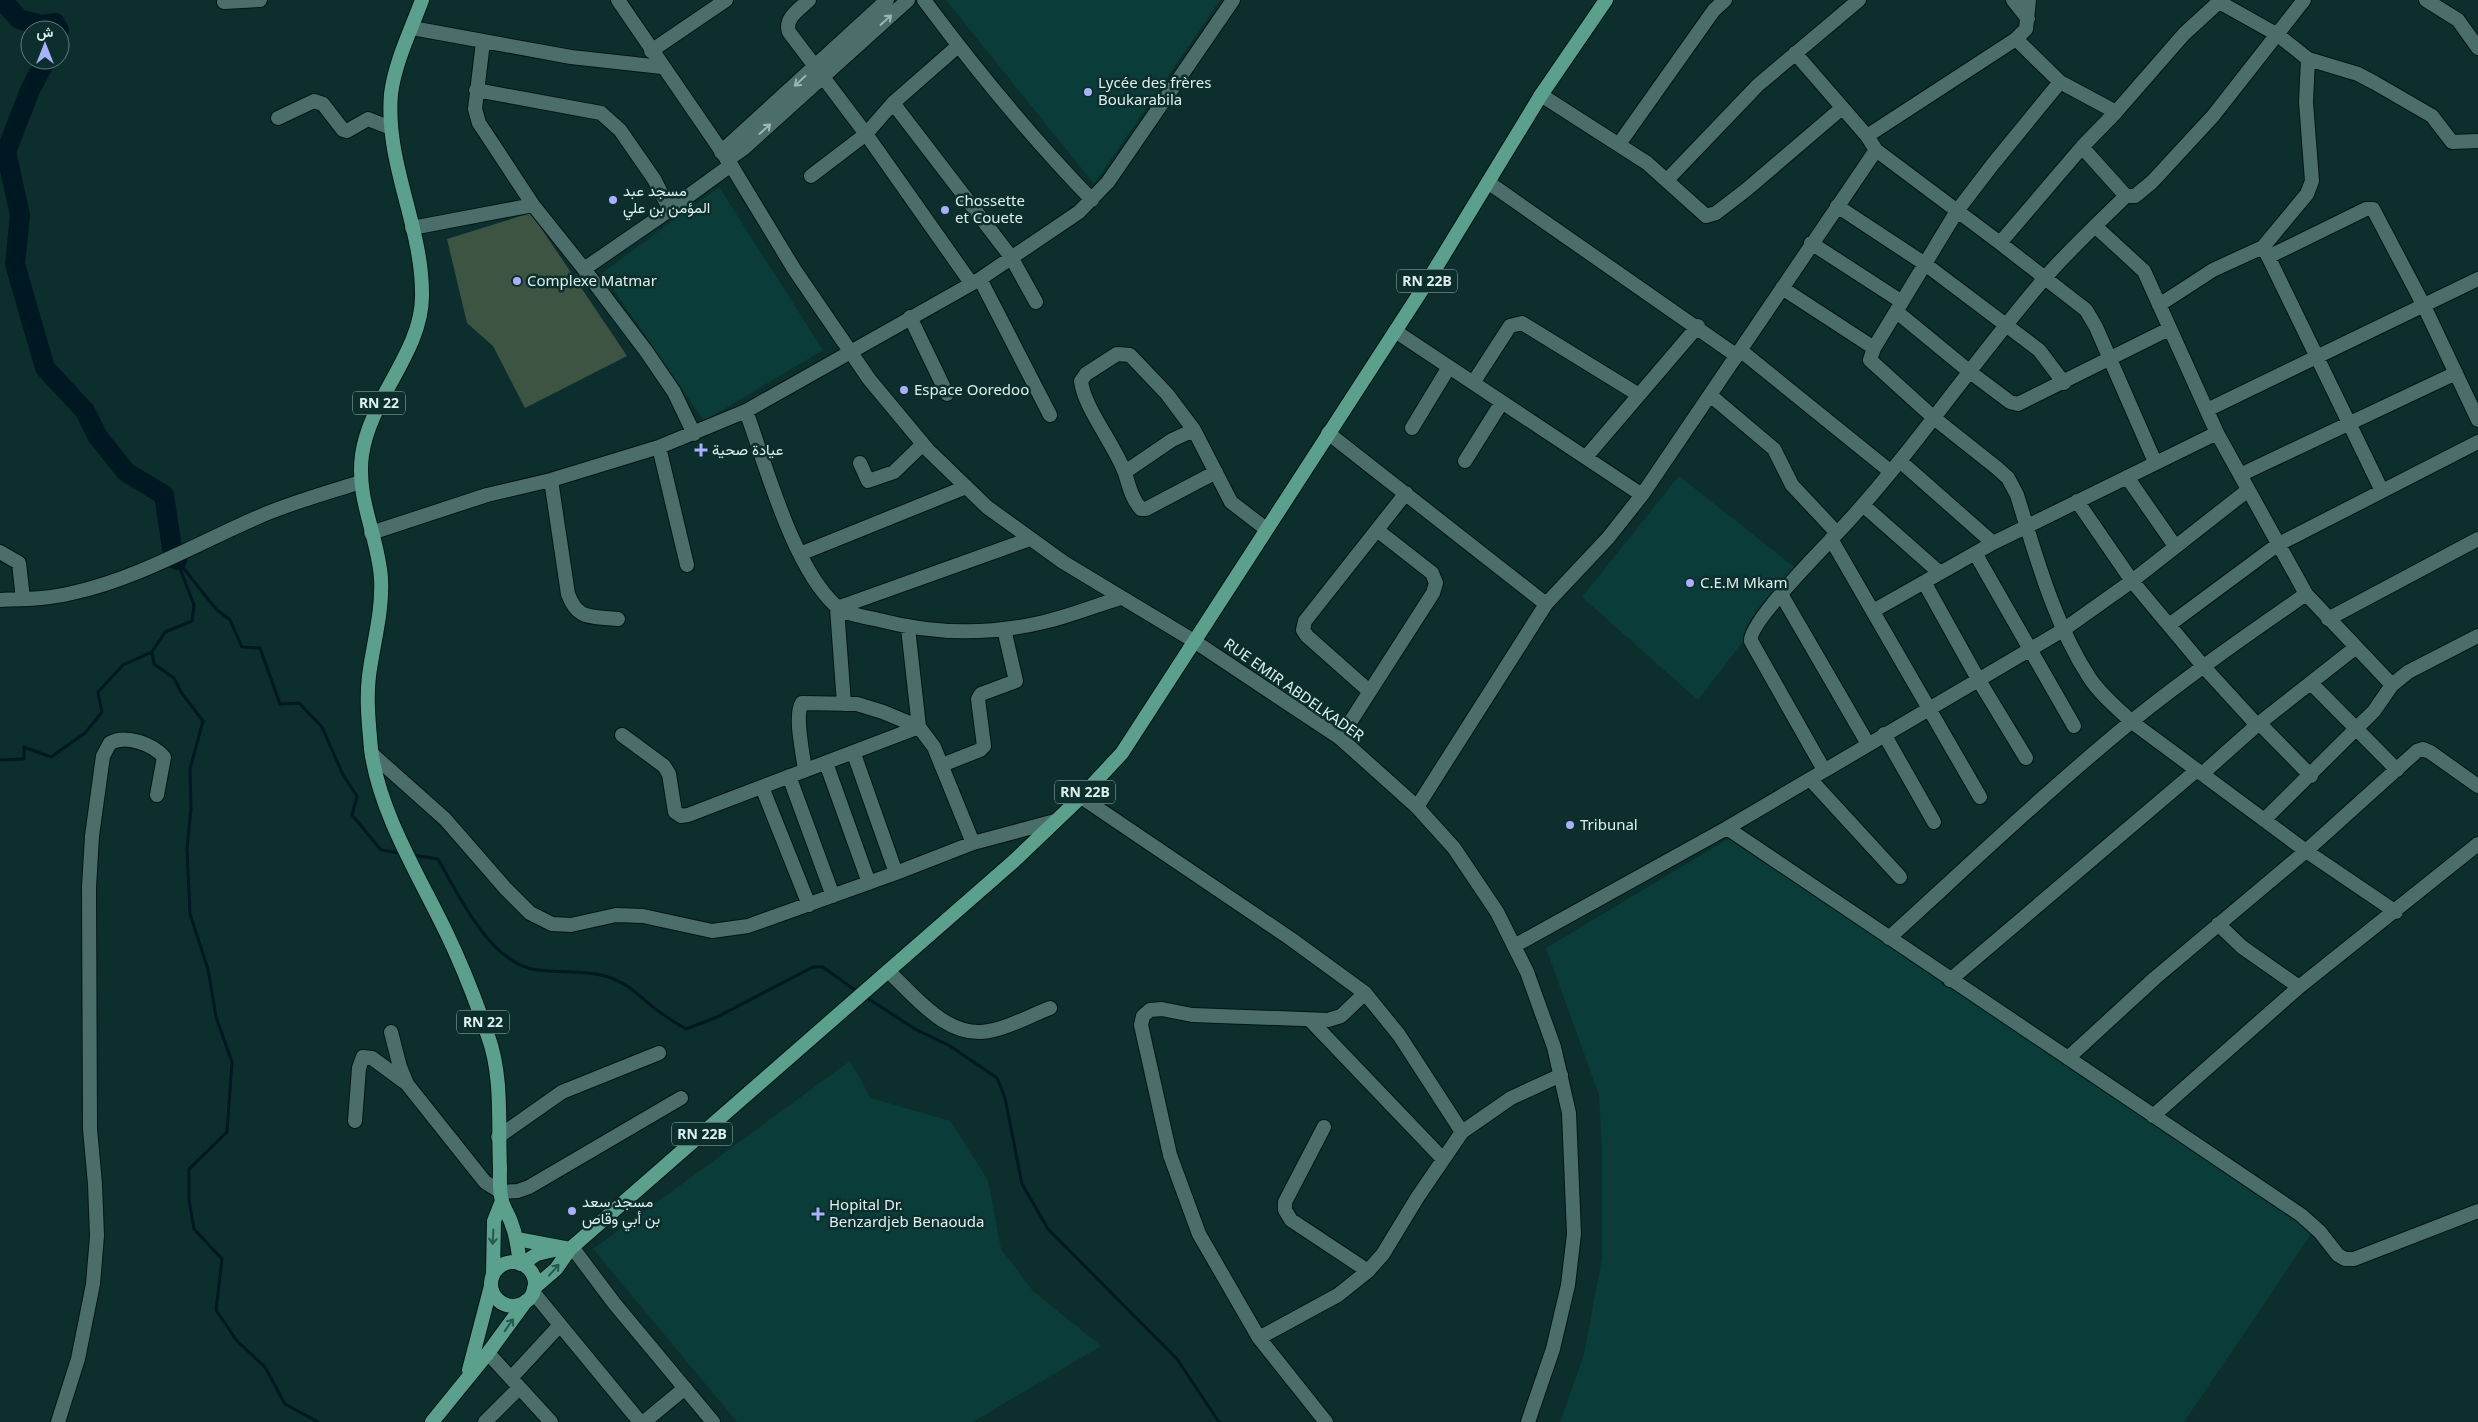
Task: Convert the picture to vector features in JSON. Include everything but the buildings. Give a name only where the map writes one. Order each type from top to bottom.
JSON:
[{"type":"main road","name":"RN 22","points":[[422,0],[399,60],[391,92],[391,128],[398,172],[420,264],[421,318],[376,409],[362,454],[361,482],[364,506],[378,555],[382,582],[379,619],[368,681],[372,754],[379,785],[391,815],[409,858],[448,935],[490,1041],[496,1082],[501,1196],[517,1239],[521,1264]]},
{"type":"main road","name":"RN 22B","points":[[531,1294],[556,1269],[571,1248],[888,972],[1056,821],[1122,753],[1395,331],[1489,183],[1541,95],[1606,0]]},
{"type":"main road","name":"RN 22","points":[[468,1376],[478,1343],[492,1280],[494,1221],[501,1196]]},
{"type":"main road","points":[[517,1239],[571,1248]]},
{"type":"main road","points":[[521,1264],[532,1274],[531,1294],[514,1306],[501,1302],[496,1298],[492,1280],[500,1266],[508,1263],[521,1264],[547,1250],[571,1248]]},
{"type":"main road","name":"RN 22","points":[[432,1422],[488,1353],[531,1294]]},
{"type":"street","points":[[224,2],[260,0]]},
{"type":"street","name":"RUE EMIR ABDELKADER","points":[[618,0],[726,159],[794,269],[869,379],[923,444],[987,507],[1030,539],[1120,598],[1194,641],[1340,738],[1417,807],[1454,848],[1497,912],[1527,972],[1554,1047],[1570,1113],[1574,1234],[1568,1285],[1553,1349],[1528,1422]]},
{"type":"street","points":[[651,51],[726,0]]},
{"type":"street","points":[[809,0],[789,19],[787,26],[789,32],[976,281],[1050,415]]},
{"type":"street","points":[[584,269],[670,210],[726,159],[743,149],[887,0]]},
{"type":"street","points":[[819,72],[908,0]]},
{"type":"street","points":[[924,0],[958,46],[1039,144],[1092,200]]},
{"type":"street","points":[[371,533],[487,495],[551,480],[659,447],[694,434],[746,411],[976,281],[1061,226],[1092,200],[1108,182],[1233,0]]},
{"type":"street","points":[[1619,144],[1714,10],[1725,0]]},
{"type":"street","points":[[1667,180],[1758,85],[1859,0]]},
{"type":"street","points":[[2013,0],[2028,19]]},
{"type":"street","points":[[1867,136],[2016,39],[2026,29],[2029,0]]},
{"type":"street","points":[[1824,770],[1751,641],[1751,632],[1781,594],[1863,506],[2044,279],[2126,196],[2135,196],[2152,182],[2213,116],[2304,0]]},
{"type":"street","points":[[2426,0],[2458,20],[2478,48]]},
{"type":"street","points":[[2000,243],[2082,147],[2116,112],[2184,34],[2220,1],[2278,35],[2308,59],[2358,74],[2432,116],[2452,142],[2478,141]]},
{"type":"street","points":[[412,28],[571,57],[662,67]]},
{"type":"street","points":[[2016,39],[2060,82],[2116,112]]},
{"type":"street","points":[[483,42],[475,109],[479,123],[532,205],[584,269],[646,351],[674,392],[694,434]]},
{"type":"street","points":[[811,176],[866,134],[894,103],[958,46]]},
{"type":"street","points":[[1795,53],[1867,136],[1876,150],[2086,310],[2096,327],[2156,462]]},
{"type":"street","points":[[2266,252],[2307,194],[2312,182],[2306,102],[2308,59]]},
{"type":"street","points":[[2060,82],[1992,164],[1957,212],[1874,348],[1870,356],[1872,363],[1934,418],[2008,478],[2017,495],[2063,630],[2090,678],[2132,722],[2306,851],[2396,912]]},
{"type":"street","points":[[476,90],[601,113],[620,130],[654,179],[670,210]]},
{"type":"street","points":[[1541,95],[1619,144],[1667,180],[1703,214],[1709,215],[1716,213],[1842,108]]},
{"type":"street","points":[[278,118],[314,100],[323,104],[343,130],[347,131],[368,119],[391,128]]},
{"type":"street","points":[[894,103],[1011,257],[1036,302]]},
{"type":"street","points":[[2082,147],[2126,196]]},
{"type":"street","points":[[1417,807],[1546,604],[1608,538],[1642,495],[1876,150]]},
{"type":"street","points":[[1489,183],[1738,353],[1895,466],[1993,542]]},
{"type":"street","points":[[412,228],[532,205]]},
{"type":"street","points":[[1837,206],[1926,264],[2039,350],[2064,383]]},
{"type":"street","points":[[2159,305],[2213,270],[2266,252],[2366,209],[2373,209],[2424,306],[2478,420]]},
{"type":"street","points":[[2095,226],[2144,271],[2217,433],[2306,594],[2392,685]]},
{"type":"street","points":[[1811,244],[1899,307],[1970,372],[2010,402],[2018,404],[2169,330]]},
{"type":"street","points":[[2266,252],[2382,491]]},
{"type":"street","points":[[2207,410],[2316,356],[2424,306],[2478,278]]},
{"type":"street","points":[[1782,288],[1874,348]]},
{"type":"street","points":[[910,317],[947,394]]},
{"type":"street","points":[[1473,383],[1510,326],[1522,323],[1639,395]]},
{"type":"street","points":[[1586,457],[1698,326]]},
{"type":"street","points":[[1395,331],[1642,495]]},
{"type":"street","points":[[1216,472],[1146,509],[1141,509],[1133,498],[1124,472],[1082,388],[1082,381],[1086,374],[1117,354],[1130,355],[1167,394],[1194,430],[1216,472],[1231,502],[1266,529]]},
{"type":"street","points":[[1412,428],[1449,367]]},
{"type":"street","points":[[2240,475],[2260,463],[2456,373]]},
{"type":"street","points":[[1710,395],[1774,449],[1792,485],[1834,536],[1873,611],[1980,797]]},
{"type":"street","points":[[1465,461],[1502,402]]},
{"type":"street","points":[[746,411],[800,554],[820,588],[837,608],[908,628],[942,632],[1004,629],[1044,622],[1120,598]]},
{"type":"street","points":[[1124,472],[1172,440],[1194,430]]},
{"type":"street","points":[[1328,433],[1546,604]]},
{"type":"street","points":[[1873,611],[1993,542],[2217,433]]},
{"type":"street","points":[[2169,625],[2278,545],[2478,442]]},
{"type":"street","points":[[860,463],[868,481],[894,472],[923,444]]},
{"type":"street","points":[[659,447],[687,565]]},
{"type":"street","points":[[2230,456],[2260,463]]},
{"type":"street","points":[[2127,477],[2174,546]]},
{"type":"street","points":[[551,480],[568,594],[573,608],[580,614],[618,619]]},
{"type":"street","points":[[0,600],[73,593],[120,578],[216,538],[256,518],[361,482]]},
{"type":"street","points":[[800,554],[966,486]]},
{"type":"street","points":[[1514,946],[1727,828],[2063,630],[2132,581],[2174,546],[2248,490]]},
{"type":"street","points":[[1369,691],[1306,636],[1303,630],[1305,622],[1406,493]]},
{"type":"street","points":[[2077,501],[2132,581],[2203,666],[2311,776]]},
{"type":"street","points":[[1863,506],[1940,573]]},
{"type":"street","points":[[1340,738],[1433,593],[1436,583],[1432,574],[1377,530]]},
{"type":"street","points":[[837,608],[1030,539]]},
{"type":"street","points":[[2328,619],[2478,539]]},
{"type":"street","points":[[0,552],[19,563],[23,599]]},
{"type":"street","points":[[1975,553],[2074,726]]},
{"type":"street","points":[[1924,582],[1978,679],[2026,758]]},
{"type":"street","points":[[1781,594],[1868,744]]},
{"type":"street","points":[[1889,938],[2042,798],[2132,722],[2203,666],[2306,594]]},
{"type":"street","points":[[837,608],[844,704]]},
{"type":"street","points":[[908,628],[919,727]]},
{"type":"street","points":[[942,765],[980,750],[984,746],[978,699],[981,694],[1016,681],[1004,629]]},
{"type":"street","points":[[2264,820],[2311,776],[2334,749],[2374,711],[2392,685],[2408,672],[2478,636]]},
{"type":"street","points":[[1950,980],[2258,724],[2355,648]]},
{"type":"street","points":[[2311,683],[2397,770]]},
{"type":"street","points":[[805,770],[799,708],[802,703],[844,704],[883,712],[919,727],[934,747],[973,843]]},
{"type":"street","points":[[622,735],[664,766],[669,774],[676,812],[681,816],[854,754],[919,727]]},
{"type":"street","points":[[1884,734],[1934,822]]},
{"type":"street","points":[[58,1422],[78,1359],[95,1265],[97,1236],[90,1129],[89,887],[92,836],[103,756],[110,743],[125,739],[138,742],[164,756],[157,795]]},
{"type":"street","points":[[2068,1058],[2155,978],[2306,851],[2417,752],[2423,749],[2478,786]]},
{"type":"street","points":[[372,754],[445,819],[505,888],[530,913],[552,924],[571,925],[616,915],[643,916],[712,931],[748,926],[896,874],[973,843],[1056,821]]},
{"type":"street","points":[[854,754],[896,874]]},
{"type":"street","points":[[826,763],[869,883]]},
{"type":"street","points":[[789,776],[833,896]]},
{"type":"street","points":[[1810,779],[1900,877]]},
{"type":"street","points":[[762,786],[809,905]]},
{"type":"street","points":[[1081,797],[1291,939],[1365,993],[1399,1035],[1462,1132]]},
{"type":"street","points":[[1727,828],[2301,1215],[2320,1232],[2338,1255],[2354,1259],[2478,1212]]},
{"type":"street","points":[[2153,1116],[2299,987],[2396,912],[2478,844]]},
{"type":"street","points":[[2218,924],[2242,947],[2299,987]]},
{"type":"street","points":[[888,972],[943,1022],[957,1029],[975,1033],[991,1031],[1050,1008]]},
{"type":"street","points":[[1326,1422],[1259,1338],[1199,1234],[1170,1155],[1141,1025],[1143,1016],[1150,1010],[1162,1009],[1192,1015],[1249,1015],[1328,1020],[1341,1016],[1365,993]]},
{"type":"street","points":[[1310,1020],[1442,1158]]},
{"type":"street","points":[[391,1032],[400,1067],[407,1084]]},
{"type":"street","points":[[498,1137],[562,1092],[659,1053]]},
{"type":"street","points":[[355,1121],[359,1068],[363,1057],[372,1058],[407,1084],[479,1175],[501,1196],[529,1187],[681,1098]]},
{"type":"street","points":[[1259,1338],[1338,1295],[1368,1272],[1383,1254],[1442,1158],[1462,1132],[1511,1098],[1561,1075]]},
{"type":"street","points":[[1324,1127],[1285,1202],[1285,1210],[1292,1220],[1368,1272]]},
{"type":"street","points":[[571,1248],[713,1422]]},
{"type":"street","points":[[531,1294],[560,1325],[640,1422]]},
{"type":"street","points":[[485,1422],[560,1325]]},
{"type":"street","points":[[488,1353],[551,1422]]},
{"type":"street","points":[[644,1422],[685,1388]]},
{"type":"shaded area","name":"Lycée des frères Boukarabila","points":[[946,0],[1220,0],[1094,184]]},
{"type":"shaded area","points":[[719,187],[823,350],[704,421],[602,273]]},
{"type":"shaded area","name":"C.E.M Mkam","points":[[1679,476],[1798,570],[1698,700],[1582,597]]},
{"type":"shaded area","points":[[1735,835],[2314,1230],[2184,1422],[1560,1422],[1584,1355],[1602,1258],[1602,1151],[1599,1095],[1546,948]]},
{"type":"shaded area","name":"Hopital Dr. Benzardjeb Benaouda","points":[[850,1061],[871,1098],[950,1121],[988,1180],[1001,1249],[1033,1291],[1101,1346],[973,1422],[737,1422],[593,1249]]},
{"type":"green space","name":"Complexe Matmar","points":[[531,213],[627,356],[525,408],[493,346],[467,323],[447,239]]},
{"type":"waterway","points":[[2,0],[19,19],[23,20]]},
{"type":"waterway","points":[[41,70],[30,90],[6,152],[20,215],[15,264],[45,368],[85,411],[98,437],[126,472],[164,495],[172,548],[177,560]]},
{"type":"waterway","points":[[177,560],[216,609],[230,620],[242,647],[260,648],[280,704],[299,703],[322,727],[343,775],[357,796],[352,815],[381,850],[401,853]]},
{"type":"waterway","points":[[0,760],[24,759],[24,747],[51,757],[85,733],[102,712],[98,692],[123,665],[152,652],[165,632],[192,621],[194,605],[178,563]]},
{"type":"waterway","points":[[152,652],[154,664],[174,678],[181,692],[203,721],[190,769],[191,809],[187,848],[190,914],[208,969],[216,1017],[232,1062],[227,1132],[189,1169],[189,1200],[194,1229],[222,1259],[216,1310],[237,1341],[265,1367],[285,1404],[318,1422]]},
{"type":"waterway","points":[[412,855],[438,859],[476,923],[488,939],[502,953],[516,963],[532,969],[601,975],[611,978],[630,988],[660,1013],[686,1029],[717,1017],[813,967],[823,967],[859,993]]},
{"type":"waterway","points":[[864,996],[915,1029],[950,1046],[997,1078],[1005,1098],[1022,1184],[1048,1229],[1177,1359],[1219,1422]]},
{"type":"place","name":"Lycée des frères Boukarabila","points":[[1088,92]]},
{"type":"place","name":"مسجد عبد المؤمن بن علي","points":[[613,200]]},
{"type":"place","name":"Chossette et Couete","points":[[945,210]]},
{"type":"place","name":"Complexe Matmar","points":[[517,281]]},
{"type":"place","name":"Espace Ooredoo","points":[[904,390]]},
{"type":"place","name":"عيادة صحية","points":[[701,450]]},
{"type":"place","name":"C.E.M Mkam","points":[[1690,583]]},
{"type":"place","name":"Tribunal","points":[[1570,825]]},
{"type":"place","name":"مسجد سعد بن أبي وقاص","points":[[572,1211]]},
{"type":"place","name":"Hopital Dr. Benzardjeb Benaouda","points":[[818,1214]]}]
